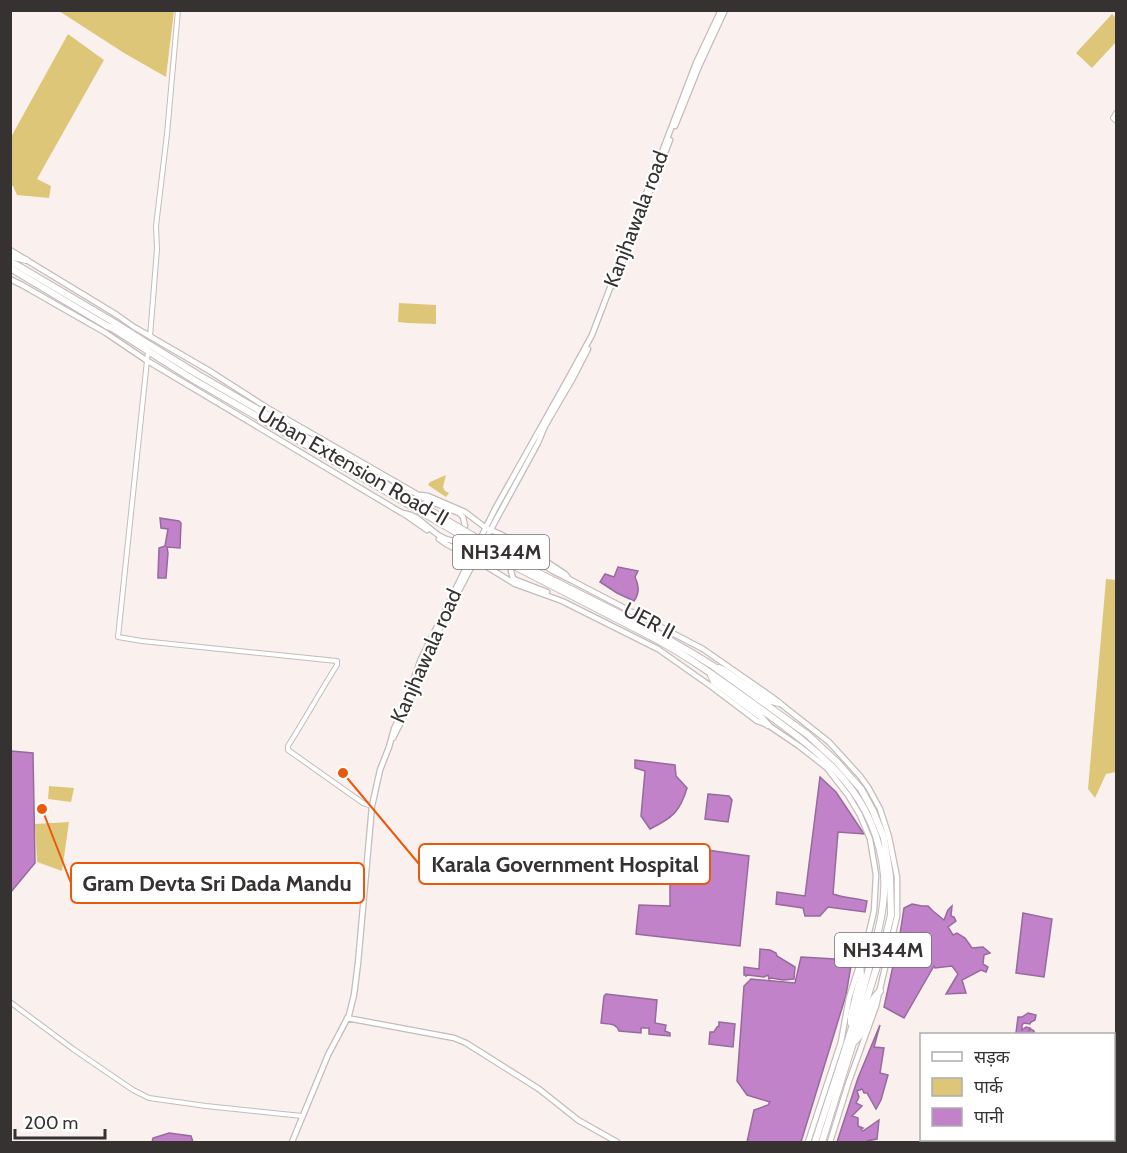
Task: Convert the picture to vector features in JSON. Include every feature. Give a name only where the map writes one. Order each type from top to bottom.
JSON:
[{"type":"highway","points":[[10,253],[26,260]]},
{"type":"highway","name":"Urban Extension Road-II","points":[[10,261],[110,326]]},
{"type":"highway","name":"Urban Extension Road-II","points":[[10,268],[147,345],[194,380],[353,469],[514,566],[650,632],[711,669],[805,741],[861,789],[884,838],[891,876],[891,915],[822,1143]]},
{"type":"highway","points":[[768,725],[760,716],[714,682],[711,669],[726,670],[768,700],[779,703]]},
{"type":"highway","name":"Urban Extension Road-II","points":[[815,1143],[866,978],[882,914],[884,876],[877,840],[867,815],[854,792],[832,764]]},
{"type":"highway","points":[[852,1027],[851,1016],[861,976],[860,962]]},
{"type":"highway","points":[[853,1043],[861,1036],[874,996],[880,991]]},
{"type":"main road","name":"Kanjhawala road","points":[[346,1020],[354,995],[367,847],[380,770],[392,738],[406,712],[424,661],[473,558],[594,337],[690,88],[723,10]]},
{"type":"main road","points":[[10,279],[110,326],[146,360],[402,513],[409,513],[442,538],[454,541],[458,538],[465,526],[463,517],[459,513],[427,500],[261,404],[208,370],[147,345],[117,315],[26,260]]},
{"type":"main road","points":[[110,326],[117,315]]},
{"type":"main road","name":"UER II","points":[[418,494],[465,512],[488,529],[532,552],[569,579],[703,649],[829,742],[868,787],[880,809],[890,837],[897,877],[897,916],[876,1006],[830,1143]]},
{"type":"main road","name":"UER II","points":[[402,513],[446,544],[515,584],[562,601],[658,649],[757,721],[768,725],[832,764],[860,815],[870,839],[876,875],[874,911],[849,998],[840,1042],[808,1143]]},
{"type":"main road","points":[[562,601],[516,580],[511,571],[517,556],[522,553],[533,557],[553,572],[569,579]]},
{"type":"main road","points":[[293,1143],[328,1055],[346,1020]]},
{"type":"main road","points":[[293,1143],[346,1020]]},
{"type":"main road","points":[[346,1020],[466,1042],[539,1089],[578,1120],[617,1143]]},
{"type":"street","points":[[178,10],[156,226],[157,249],[118,637],[337,661],[337,665],[288,746],[288,750],[372,807]]},
{"type":"street","points":[[1116,113],[1113,118],[1116,119]]},
{"type":"street","points":[[10,1002],[133,1090],[149,1098],[302,1116]]},
{"type":"green space","points":[[59,11],[174,11],[166,77],[124,53]]},
{"type":"green space","points":[[1112,14],[1116,18],[1116,42],[1092,68],[1076,53]]},
{"type":"green space","points":[[68,34],[104,60],[37,179],[51,186],[49,198],[17,195],[11,186],[11,137]]},
{"type":"green space","points":[[399,303],[436,305],[436,324],[398,322]]},
{"type":"green space","points":[[446,475],[443,487],[449,493],[446,497],[428,485]]},
{"type":"green space","points":[[1106,579],[1116,580],[1116,772],[1106,774],[1095,798],[1088,789]]},
{"type":"green space","points":[[49,786],[74,788],[71,802],[48,799]]},
{"type":"green space","points":[[69,822],[62,871],[37,862],[35,824]]},
{"type":"water","points":[[160,518],[181,523],[180,548],[167,547],[166,578],[158,578],[159,548],[165,546],[168,529],[161,528]]},
{"type":"water","points":[[618,567],[638,571],[635,577],[638,592],[634,601],[600,582],[605,574],[614,577]]},
{"type":"water","points":[[11,751],[33,753],[35,863],[11,892]]},
{"type":"water","points":[[635,760],[675,765],[676,776],[687,788],[678,809],[650,829],[641,816],[645,771],[635,768]]},
{"type":"water","points":[[820,777],[836,792],[864,834],[838,832],[833,894],[867,901],[865,912],[828,907],[820,916],[805,916],[803,908],[776,904],[777,892],[805,896]]},
{"type":"water","points":[[708,794],[729,796],[732,800],[728,822],[705,819]]},
{"type":"water","points":[[700,849],[749,856],[740,946],[636,934],[639,905],[670,906],[670,879],[695,880]]},
{"type":"water","points":[[912,904],[928,906],[944,920],[952,906],[951,916],[956,921],[948,927],[953,935],[957,933],[965,938],[972,948],[983,947],[990,953],[984,955],[983,964],[988,967],[986,972],[981,970],[962,980],[966,993],[946,994],[958,974],[952,966],[935,968],[934,966],[904,1018],[884,1007],[904,908]]},
{"type":"water","points":[[1023,913],[1052,919],[1044,977],[1016,973]]},
{"type":"water","points":[[760,949],[776,953],[777,956],[795,967],[794,979],[769,979],[768,975],[764,977],[744,975],[744,967],[759,969]]},
{"type":"water","points":[[801,957],[852,960],[846,995],[801,1142],[747,1142],[754,1110],[770,1102],[747,1095],[737,1081],[744,986],[751,979],[795,983]]},
{"type":"water","points":[[606,994],[657,1000],[655,1023],[666,1025],[665,1031],[670,1033],[670,1036],[649,1034],[649,1028],[641,1028],[641,1033],[619,1031],[614,1025],[601,1023]]},
{"type":"water","points":[[1028,1013],[1036,1015],[1035,1020],[1030,1024],[1022,1025],[1022,1030],[1026,1027],[1030,1028],[1029,1030],[1031,1029],[1034,1033],[1016,1033],[1018,1017]]},
{"type":"water","points":[[719,1022],[735,1024],[733,1047],[709,1044],[710,1032],[714,1032]]},
{"type":"water","points":[[880,1025],[874,1047],[884,1048],[880,1073],[888,1075],[881,1100],[876,1109],[867,1093],[864,1093],[862,1089],[857,1091],[859,1097],[856,1103],[862,1106],[852,1116],[858,1118],[858,1126],[863,1128],[861,1129],[863,1131],[879,1120],[877,1139],[866,1142],[837,1142],[858,1078]]},
{"type":"water","points":[[169,1133],[191,1136],[193,1142],[152,1142],[153,1138]]},
{"type":"place","name":"Karala Government Hospital","points":[[343,773]]},
{"type":"place","name":"Gram Devta Sri Dada Mandu","points":[[42,809]]}]
